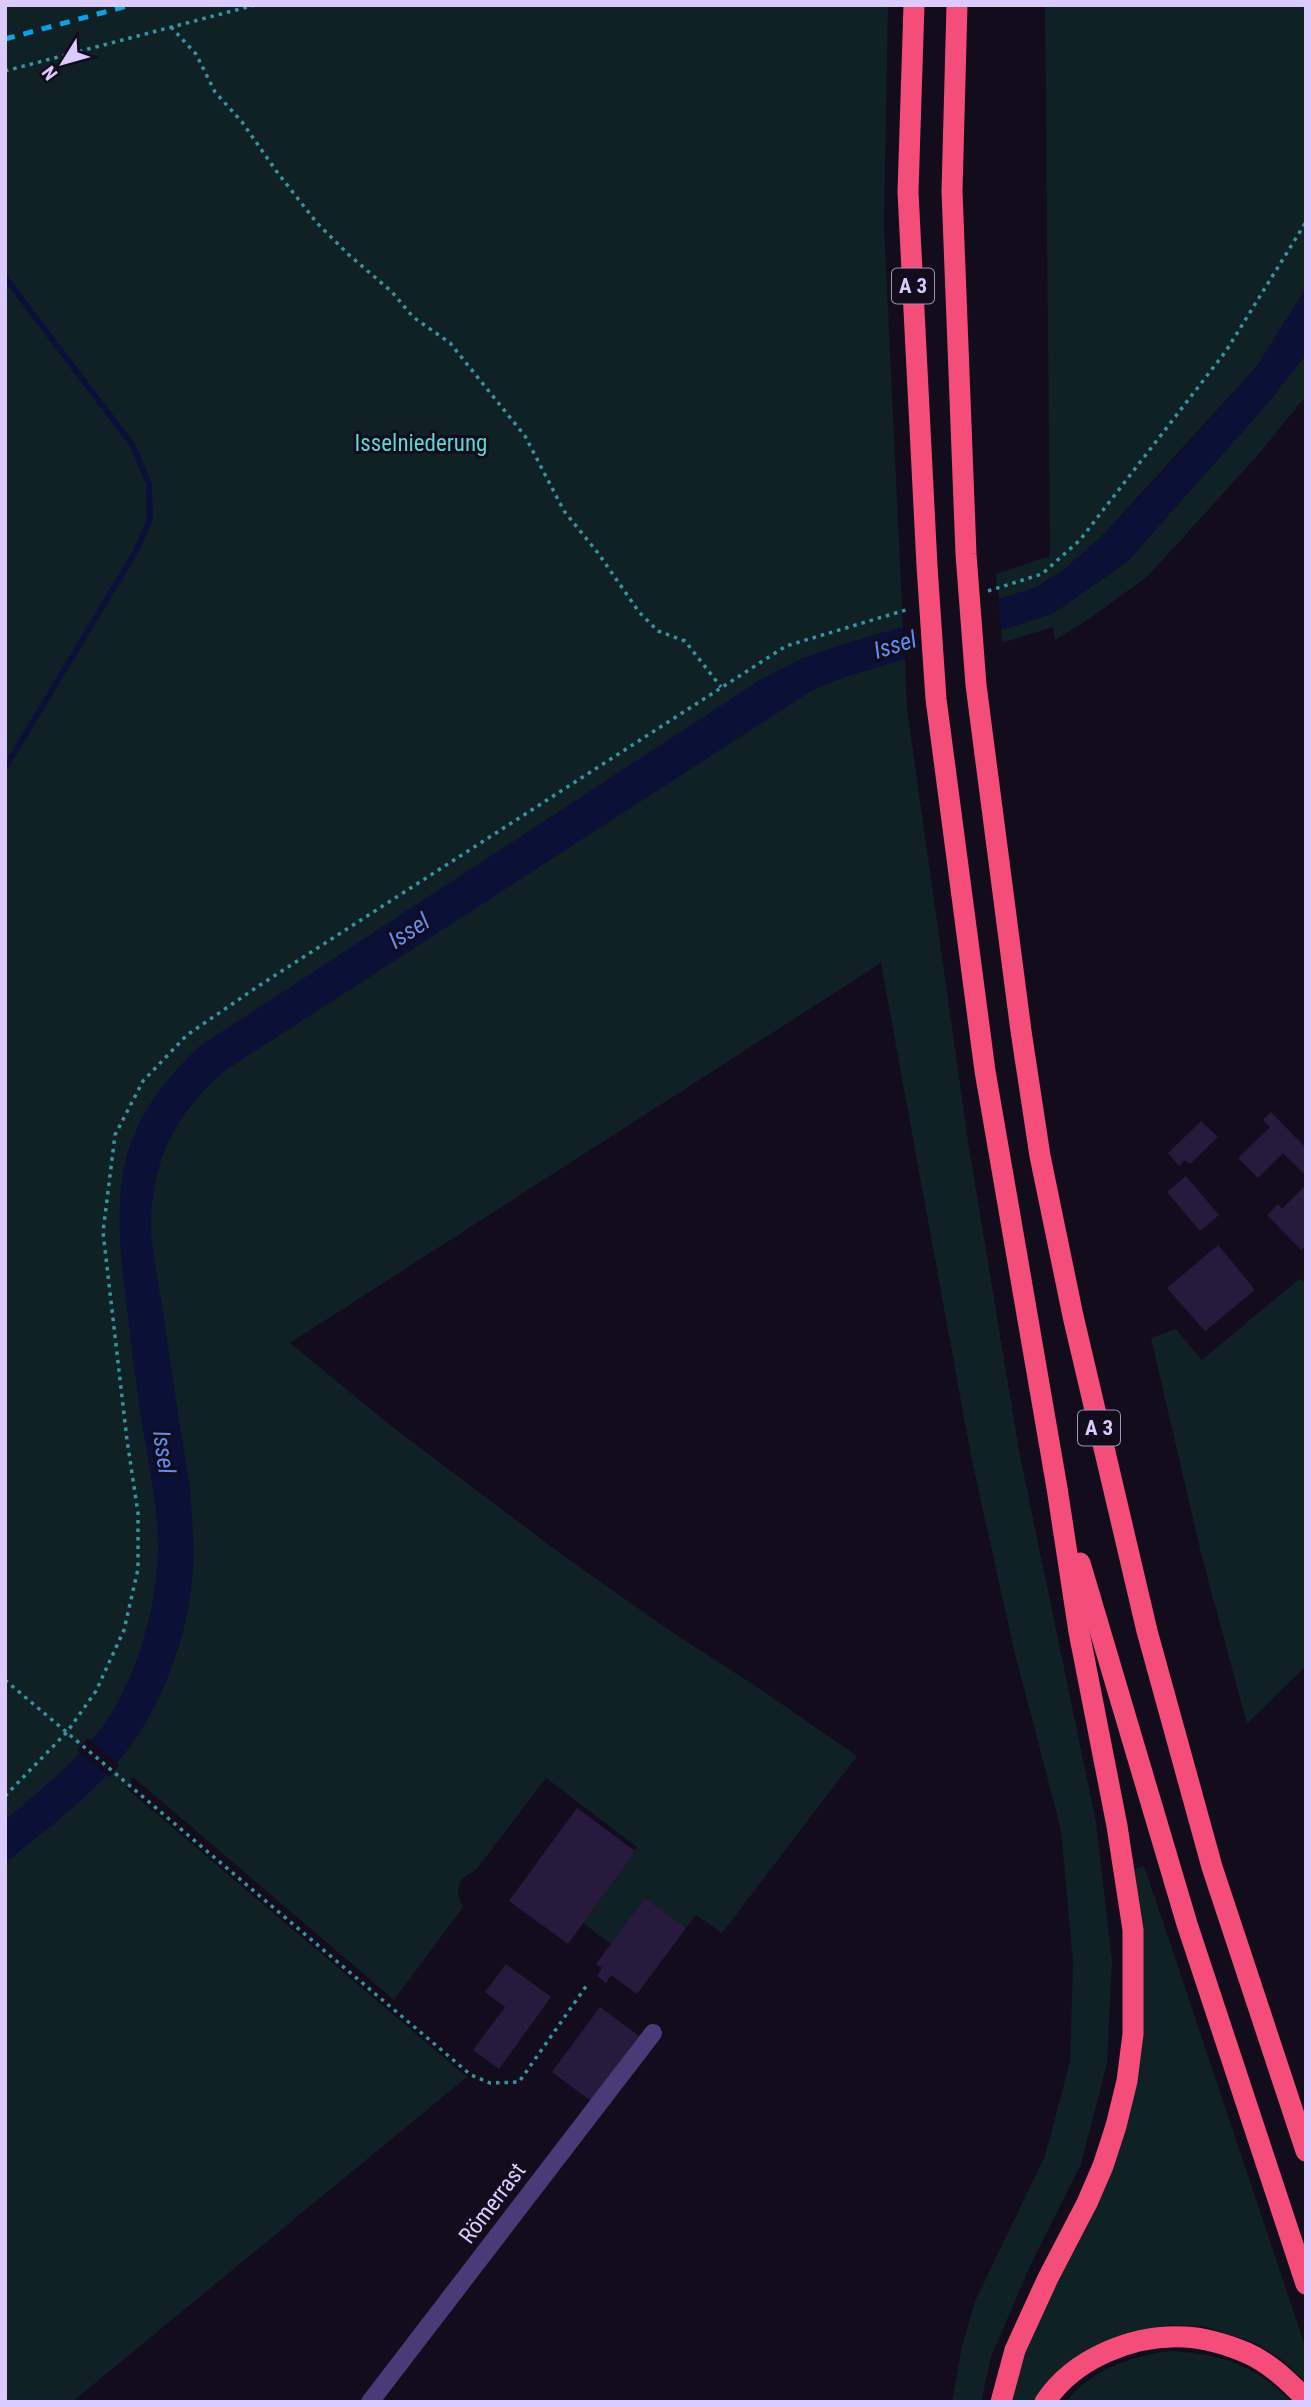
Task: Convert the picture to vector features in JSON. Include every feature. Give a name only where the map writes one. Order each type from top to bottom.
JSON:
[{"type":"highway","name":"A 3","points":[[914,5],[908,192],[927,566],[936,699],[985,1071],[1057,1488],[1187,1924],[1306,2284]]},
{"type":"highway","name":"A 3","points":[[957,5],[952,191],[966,554],[976,685],[1040,1156],[1073,1316],[1147,1631],[1208,1854],[1306,2151]]},
{"type":"highway","points":[[1001,2402],[1015,2350],[1103,2166],[1127,2081],[1133,2034],[1133,1930],[1117,1826],[1079,1632],[1057,1488]]},
{"type":"highway","points":[[1045,2402],[1062,2381],[1104,2354],[1129,2344],[1185,2337],[1219,2343],[1250,2354],[1282,2374],[1306,2399]]},
{"type":"street","name":"Römerrast","points":[[370,2402],[653,2033]]},
{"type":"path","points":[[5,71],[255,5]]},
{"type":"path","points":[[171,27],[196,54],[215,92],[242,122],[317,223],[392,292],[413,317],[450,343],[525,436],[564,512],[639,612],[657,631],[685,642],[721,687]]},
{"type":"path","points":[[978,594],[1042,574],[1080,540],[1226,351],[1306,222]]},
{"type":"path","points":[[5,1796],[67,1732],[96,1690],[124,1630],[138,1569],[138,1513],[103,1231],[115,1135],[142,1080],[187,1035],[257,987],[786,646],[910,609]]},
{"type":"path","points":[[5,1680],[471,2075],[491,2083],[519,2082],[587,1984]]},
{"type":"green space","name":"Isselniederung","points":[[5,5],[888,5],[884,224],[903,627],[844,644],[848,675],[905,659],[907,709],[969,1148],[1020,1456],[1096,1822],[1112,1961],[1107,2063],[1081,2164],[1030,2266],[991,2357],[981,2402],[952,2402],[962,2346],[975,2301],[1045,2156],[1070,2062],[1073,1963],[1061,1830],[1014,1650],[971,1456],[881,963],[290,1343],[390,1425],[557,1551],[857,1756],[722,1933],[696,1915],[686,1928],[645,1898],[611,1944],[583,1923],[637,1847],[546,1778],[476,1870],[461,1881],[458,1889],[463,1907],[394,2000],[133,1777],[126,1788],[467,2077],[72,2402],[5,2402]]},
{"type":"green space","points":[[1045,5],[1306,5],[1306,288],[1257,366],[1105,533],[1065,569],[1035,588],[999,599],[996,574],[1050,556]]},
{"type":"green space","points":[[1306,354],[1306,396],[1257,456],[1148,576],[1055,640],[1053,627],[1002,643],[1001,630],[1052,614],[1127,562],[1274,396]]},
{"type":"green space","points":[[1299,1279],[1306,1283],[1306,1666],[1247,1724],[1201,1553],[1151,1338],[1176,1329],[1202,1360]]},
{"type":"green space","points":[[1144,1866],[1306,2348],[1306,2382],[1281,2359],[1253,2342],[1204,2326],[1167,2325],[1118,2337],[1042,2389],[1035,2402],[1009,2402],[1030,2335],[1095,2211],[1132,2102],[1143,1980],[1135,1869]]},
{"type":"green space","points":[[1171,2351],[1207,2355],[1237,2364],[1264,2379],[1292,2402],[1066,2402],[1088,2381],[1113,2366],[1141,2356]]},
{"type":"water","name":"Issel","points":[[1306,289],[1305,356],[1274,396],[1127,562],[1052,614],[848,676],[811,691],[226,1070],[193,1103],[170,1138],[162,1156],[151,1223],[154,1258],[190,1488],[193,1568],[185,1624],[167,1680],[155,1706],[124,1755],[82,1799],[5,1863],[5,1820],[67,1766],[107,1719],[135,1665],[152,1605],[157,1564],[157,1528],[121,1254],[120,1195],[132,1140],[152,1101],[179,1067],[200,1046],[763,678],[803,658],[844,644],[1035,588],[1065,569],[1105,533],[1159,476],[1257,366]]},
{"type":"pier","points":[[998,595],[1001,633],[905,663],[903,623]]},
{"type":"pier","points":[[88,1738],[119,1765],[110,1777],[77,1750]]},
{"type":"building","points":[[1271,1112],[1306,1148],[1306,1176],[1283,1153],[1258,1178],[1238,1158],[1270,1127],[1263,1120]]},
{"type":"building","points":[[1201,1121],[1218,1137],[1190,1164],[1185,1160],[1179,1166],[1168,1153]]},
{"type":"building","points":[[1186,1176],[1219,1215],[1200,1231],[1167,1192]]},
{"type":"building","points":[[1306,1185],[1306,1246],[1301,1250],[1267,1215],[1278,1204],[1282,1209]]},
{"type":"building","points":[[1218,1245],[1255,1290],[1205,1331],[1167,1288]]},
{"type":"building","points":[[577,1808],[635,1851],[568,1944],[509,1901]]},
{"type":"building","points":[[645,1898],[686,1928],[637,1994],[611,1975],[606,1983],[597,1976],[602,1968],[596,1964]]},
{"type":"building","points":[[506,1964],[551,1997],[499,2069],[473,2050],[505,2007],[485,1992]]},
{"type":"building","points":[[600,2007],[639,2036],[591,2101],[552,2072]]},
{"type":"waterway","points":[[5,277],[133,446],[149,484],[150,519],[136,551],[5,768]]},
{"type":"railway","points":[[5,39],[131,5]]}]
